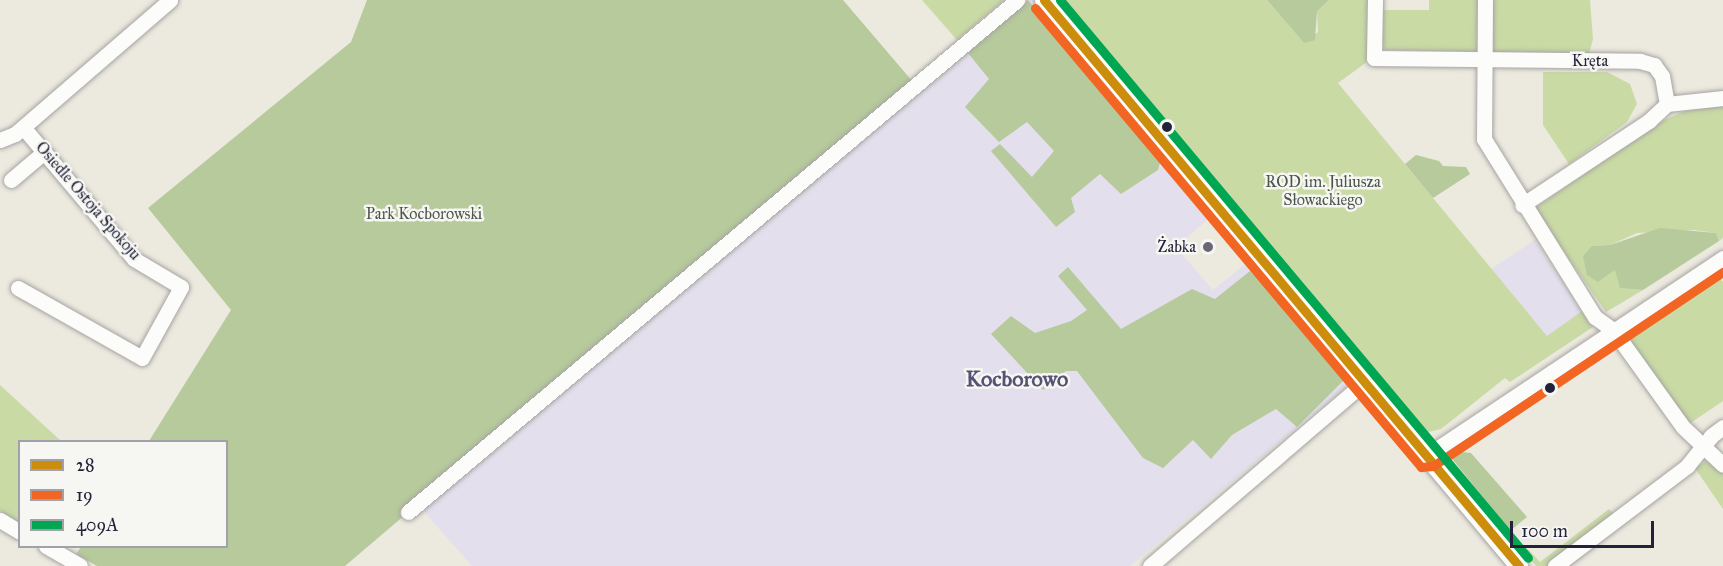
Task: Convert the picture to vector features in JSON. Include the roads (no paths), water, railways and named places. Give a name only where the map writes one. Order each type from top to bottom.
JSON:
[{"type":"main road","points":[[1044,0],[1519,566]]},
{"type":"street","points":[[13,134],[170,0]]},
{"type":"street","points":[[408,512],[1017,0]]},
{"type":"street","name":"Kręta","points":[[1375,0],[1374,58],[1640,61],[1654,65],[1662,76],[1666,104]]},
{"type":"street","points":[[1485,0],[1484,139],[1522,205],[1595,317],[1614,331],[1683,427],[1723,465]]},
{"type":"street","points":[[1522,205],[1604,153],[1666,104],[1723,98]]},
{"type":"street","name":"Osiedle Ostoja Spokoju","points":[[13,134],[44,152],[134,258],[181,287],[142,358],[18,288]]},
{"type":"street","points":[[11,180],[44,152]]},
{"type":"street","points":[[1426,456],[1723,258]]},
{"type":"street","points":[[1150,566],[1365,382]]},
{"type":"street","points":[[1555,566],[1687,466],[1703,445],[1723,427]]},
{"type":"street","points":[[0,520],[18,531]]},
{"type":"street","points":[[49,548],[80,566]]},
{"type":"place","name":"Żabka","points":[[1208,247]]},
{"type":"district","name":"Kocborowo","points":[[1017,379]]},
{"type":"park label","name":"ROD im. Juliusza Słowackiego","points":[[1323,191]]},
{"type":"park label","name":"Park Kocborowski","points":[[424,214]]}]
